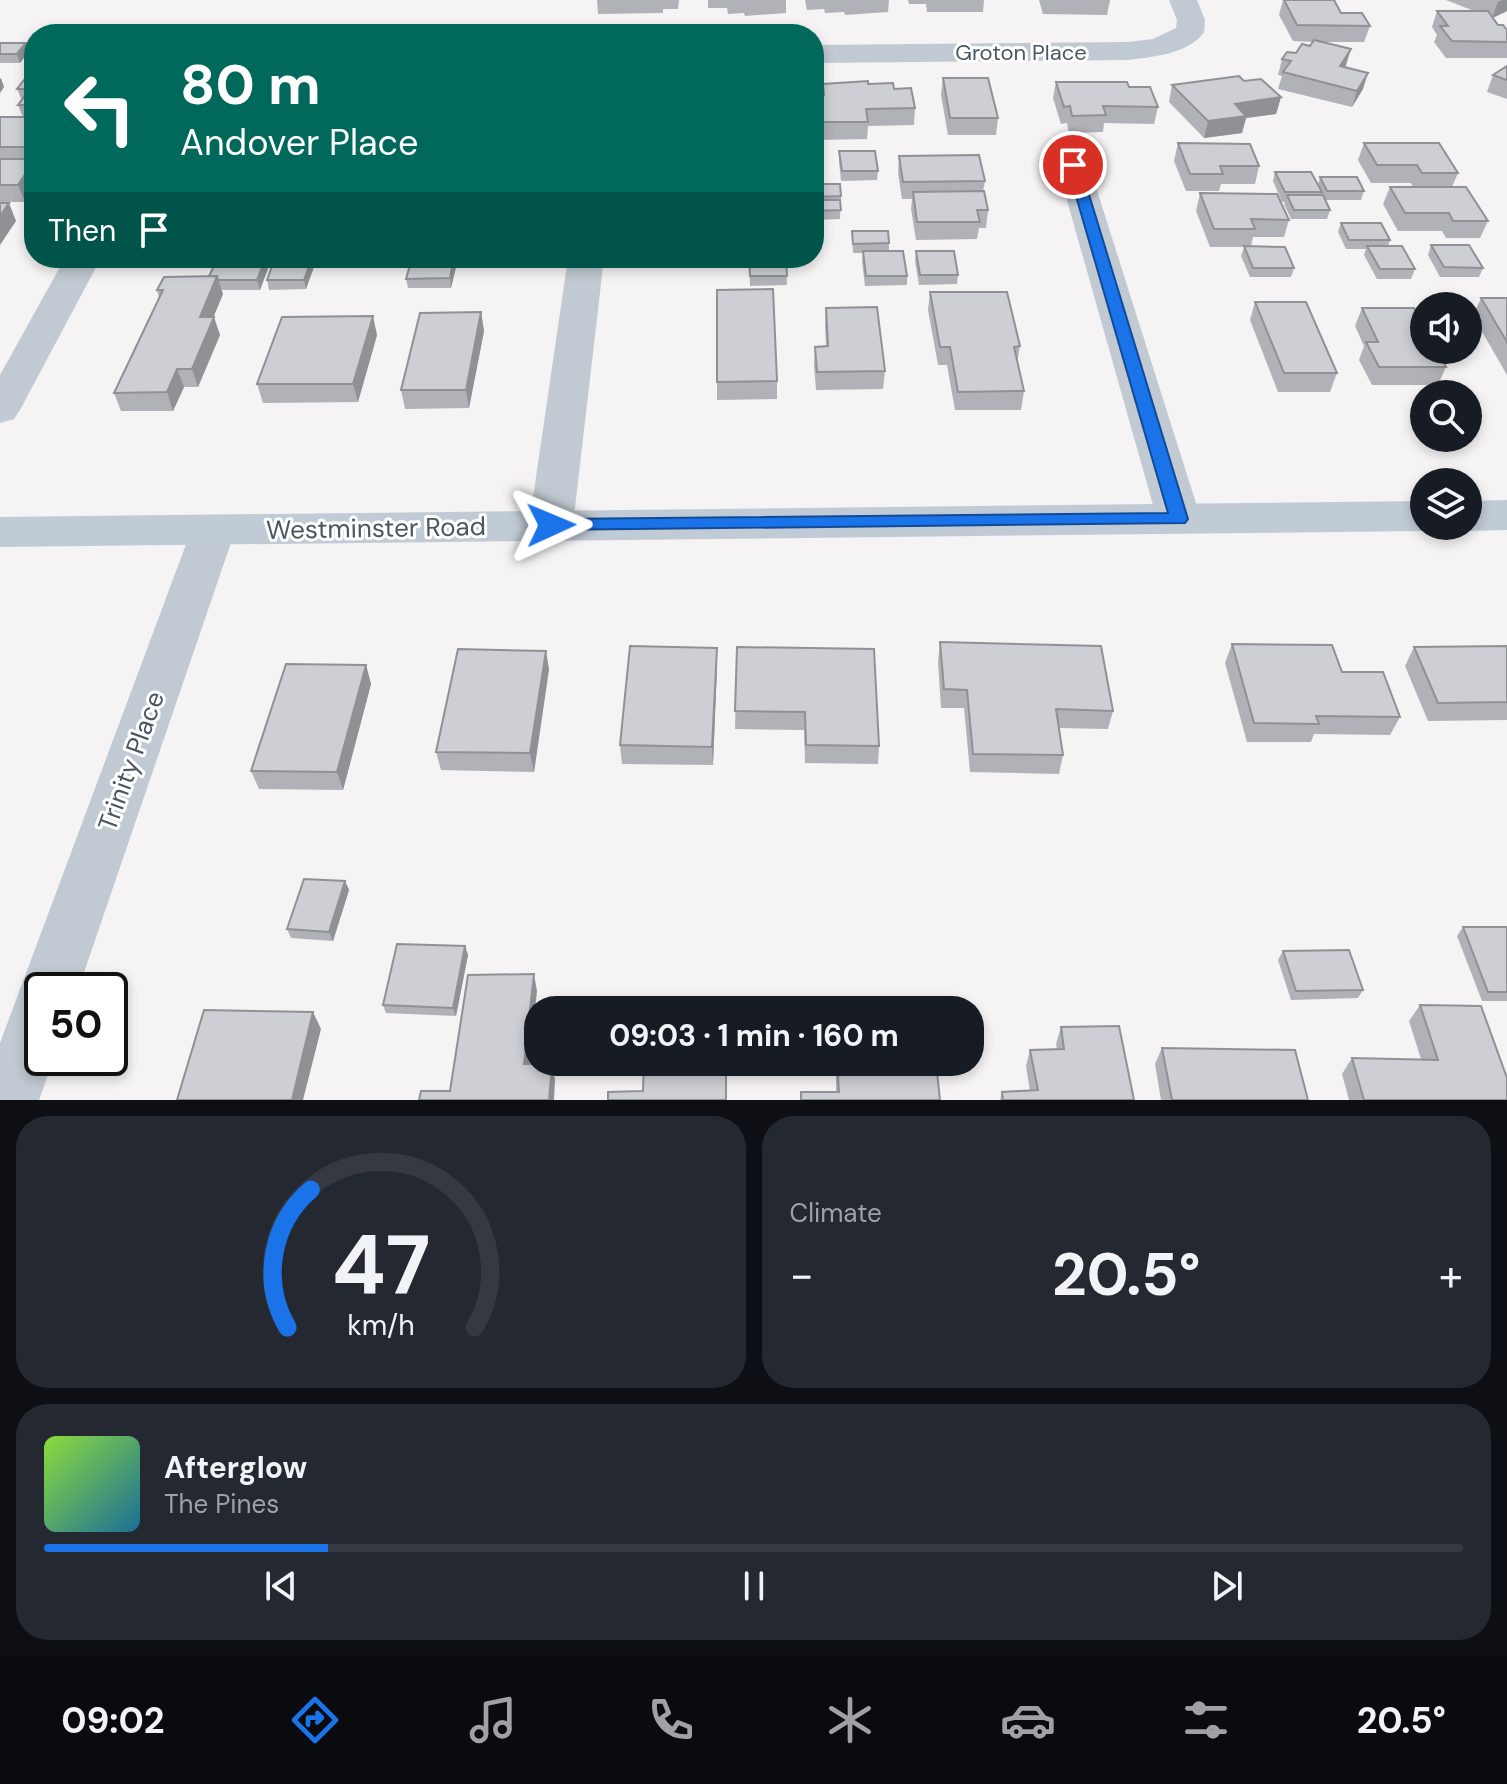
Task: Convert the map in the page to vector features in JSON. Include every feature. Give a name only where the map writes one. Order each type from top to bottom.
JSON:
[{"type":"main road","points":[[1482,516],[1507,515]]},
{"type":"main road","name":"Westminster Road","points":[[0,532],[1410,516]]},
{"type":"street","name":"Groton Place","points":[[824,54],[1128,51],[1152,48],[1176,42],[1190,32],[1191,20],[1183,0]]},
{"type":"street","points":[[1073,165],[1179,519]]},
{"type":"street","points":[[0,410],[78,268]]},
{"type":"street","points":[[551,525],[585,268]]},
{"type":"street","name":"Trinity Place","points":[[55,972],[213,531]]},
{"type":"street","points":[[9,1100],[24,1058]]},
{"type":"building","points":[[1284,0],[1334,0],[1341,13],[1362,13],[1370,26],[1297,25]]},
{"type":"building","points":[[1437,11],[1488,11],[1498,25],[1503,25],[1507,30],[1507,42],[1452,41],[1440,26],[1448,26]]},
{"type":"building","points":[[1314,40],[1351,49],[1340,66],[1368,73],[1357,91],[1283,72],[1291,61],[1282,59],[1287,52],[1296,53],[1302,44],[1310,46]]},
{"type":"building","points":[[0,43],[24,43],[17,54],[0,54]]},
{"type":"building","points":[[1507,66],[1507,80],[1493,75]]},
{"type":"building","points":[[1239,76],[1244,81],[1261,79],[1281,97],[1235,104],[1246,116],[1208,121],[1172,85]]},
{"type":"building","points":[[943,78],[988,78],[998,118],[950,118]]},
{"type":"building","points":[[1056,82],[1127,82],[1129,87],[1150,87],[1158,107],[1103,106],[1106,115],[1072,116],[1070,106],[1064,107]]},
{"type":"building","points":[[893,83],[894,89],[911,88],[915,108],[866,109],[868,122],[824,122],[824,84]]},
{"type":"building","points":[[0,117],[24,117],[24,147],[0,147]]},
{"type":"building","points":[[1178,143],[1250,144],[1259,166],[1220,166],[1223,174],[1190,174]]},
{"type":"building","points":[[1364,143],[1439,143],[1458,173],[1422,173],[1417,165],[1377,165]]},
{"type":"building","points":[[839,151],[875,151],[878,171],[842,171]]},
{"type":"building","points":[[979,155],[985,181],[903,182],[899,156]]},
{"type":"building","points":[[0,159],[24,159],[24,176],[18,185],[0,185]]},
{"type":"building","points":[[1275,172],[1311,172],[1322,192],[1285,192]]},
{"type":"building","points":[[1320,177],[1357,177],[1364,191],[1327,191]]},
{"type":"building","points":[[824,184],[840,184],[841,196],[824,197]]},
{"type":"building","points":[[1390,187],[1466,187],[1488,221],[1453,221],[1449,213],[1405,213]]},
{"type":"building","points":[[984,191],[988,210],[977,210],[980,222],[917,222],[913,192]]},
{"type":"building","points":[[1200,193],[1277,194],[1289,220],[1251,219],[1255,229],[1214,229]]},
{"type":"building","points":[[1287,195],[1323,195],[1330,210],[1294,210]]},
{"type":"building","points":[[824,200],[840,200],[841,210],[824,211]]},
{"type":"building","points":[[0,203],[9,203],[0,216]]},
{"type":"building","points":[[1341,223],[1381,223],[1390,240],[1349,240]]},
{"type":"building","points":[[852,231],[888,231],[889,243],[853,244]]},
{"type":"building","points":[[1431,245],[1469,245],[1483,268],[1444,267]]},
{"type":"building","points":[[1244,246],[1285,247],[1294,268],[1253,268]]},
{"type":"building","points":[[1367,246],[1402,246],[1415,269],[1380,269]]},
{"type":"building","points":[[863,251],[903,251],[907,276],[866,276]]},
{"type":"building","points":[[916,251],[954,251],[958,275],[920,275]]},
{"type":"building","points":[[213,268],[262,268],[257,280],[218,280],[217,276],[209,276]]},
{"type":"building","points":[[271,268],[308,268],[304,280],[267,280]]},
{"type":"building","points":[[409,268],[452,268],[450,278],[406,279]]},
{"type":"building","points":[[750,268],[787,268],[787,276],[750,276]]},
{"type":"building","points":[[217,276],[200,317],[214,317],[192,369],[177,369],[167,392],[114,393],[163,290],[157,290],[164,277]]},
{"type":"building","points":[[773,289],[777,381],[717,382],[717,290]]},
{"type":"building","points":[[930,292],[1007,292],[1020,346],[1014,347],[1024,391],[958,392],[950,347],[940,347]]},
{"type":"building","points":[[1482,298],[1507,298],[1507,342],[1482,300]]},
{"type":"building","points":[[1255,302],[1306,302],[1337,373],[1284,373]]},
{"type":"building","points":[[877,307],[885,371],[817,372],[815,347],[828,346],[826,308]]},
{"type":"building","points":[[1362,308],[1410,308],[1410,364],[1444,364],[1446,367],[1379,367],[1366,342],[1378,342]]},
{"type":"building","points":[[481,312],[466,390],[401,390],[420,313]]},
{"type":"building","points":[[373,316],[353,384],[257,384],[282,317]]},
{"type":"building","points":[[940,642],[1101,646],[1113,711],[1056,709],[1063,755],[973,754],[967,690],[944,689]]},
{"type":"building","points":[[1232,644],[1332,645],[1342,672],[1383,672],[1400,717],[1316,716],[1319,724],[1254,723]]},
{"type":"building","points":[[630,646],[717,648],[712,747],[620,745]]},
{"type":"building","points":[[1507,646],[1507,702],[1438,703],[1414,647]]},
{"type":"building","points":[[737,647],[874,649],[879,746],[806,745],[805,712],[735,711]]},
{"type":"building","points":[[458,649],[546,651],[530,753],[436,752]]},
{"type":"building","points":[[286,664],[366,665],[337,772],[251,771]]},
{"type":"building","points":[[304,879],[345,881],[329,932],[287,929]]},
{"type":"building","points":[[1463,927],[1507,927],[1507,992],[1488,992]]},
{"type":"building","points":[[397,944],[465,946],[453,1008],[383,1005]]},
{"type":"building","points":[[1349,950],[1363,990],[1296,991],[1283,951]]},
{"type":"building","points":[[534,974],[532,996],[524,996],[524,1076],[551,1076],[549,1100],[419,1100],[421,1091],[450,1091],[468,975]]},
{"type":"building","points":[[1420,1005],[1481,1006],[1507,1078],[1507,1100],[1364,1100],[1352,1058],[1438,1060]]},
{"type":"building","points":[[204,1010],[313,1012],[292,1100],[177,1100]]},
{"type":"building","points":[[1119,1026],[1134,1100],[1003,1100],[1002,1092],[1038,1090],[1030,1050],[1064,1049],[1061,1027]]},
{"type":"building","points":[[1162,1048],[1295,1050],[1308,1100],[1172,1100]]},
{"type":"building","points":[[644,1076],[726,1076],[726,1100],[608,1100],[608,1092],[643,1091]]},
{"type":"building","points":[[838,1076],[937,1076],[940,1100],[801,1100],[801,1092],[839,1092]]},
{"type":"route","points":[[551,525],[1179,519],[1073,165]]}]
